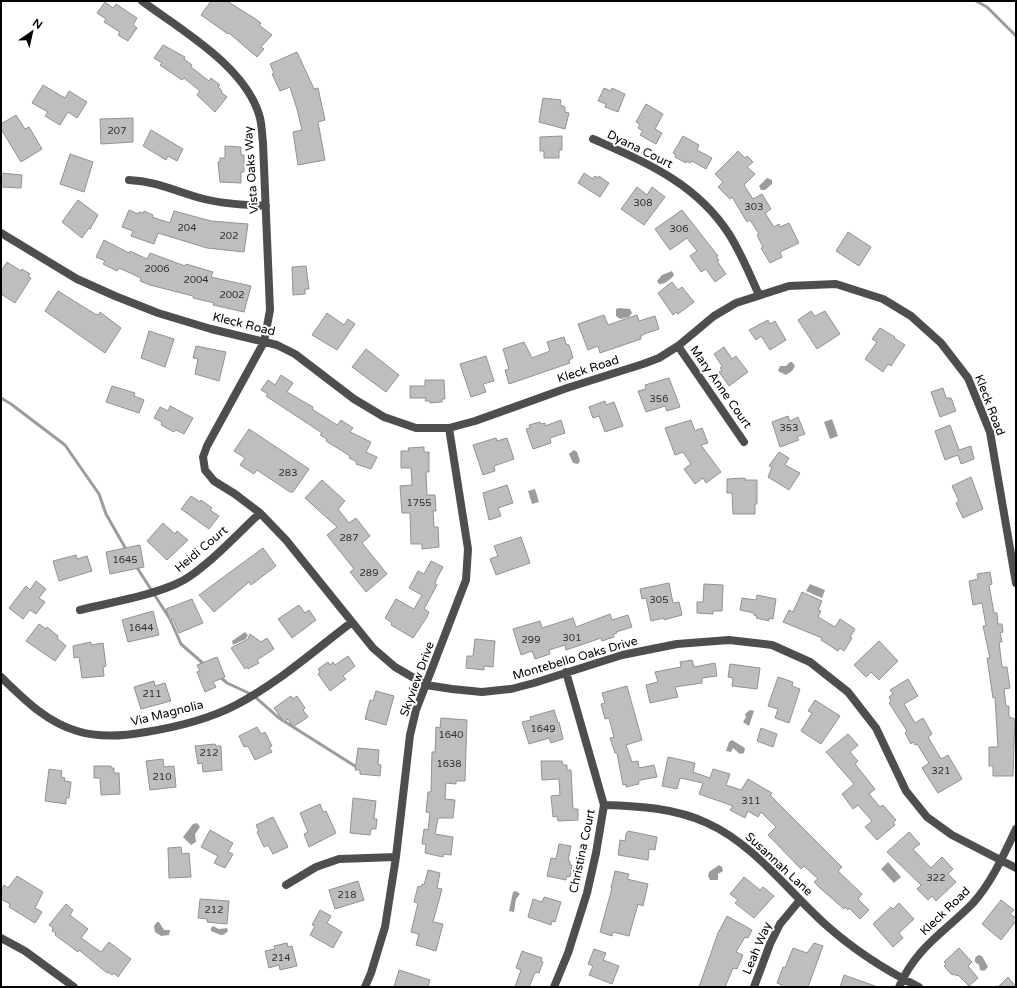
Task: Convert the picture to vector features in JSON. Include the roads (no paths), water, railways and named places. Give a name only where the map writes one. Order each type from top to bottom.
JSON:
[{"type":"street","name":"Vista Oaks Way","points":[[142,1],[215,55],[237,76],[250,96],[260,117],[263,142],[270,310],[264,342]]},
{"type":"street","name":"Dyana Court","points":[[593,139],[648,163],[683,184],[708,207],[729,234],[759,295]]},
{"type":"street","points":[[129,180],[146,180],[204,199],[266,206]]},
{"type":"street","name":"Kleck Road","points":[[1,233],[77,279],[115,296],[158,312],[277,345],[295,354],[354,399],[384,417],[416,428],[449,428],[475,421],[567,388],[659,358],[678,346],[714,316],[736,303],[789,286],[836,284],[884,299],[910,316],[942,343],[968,378],[990,432],[1016,583]]},
{"type":"street","name":"Montebello Oaks Drive","points":[[264,342],[207,446],[203,457],[205,470],[214,481],[235,494],[260,513],[286,540],[373,648],[395,666],[426,685],[452,690],[482,692],[516,688],[622,655],[677,644],[729,640],[772,645],[810,662],[848,692],[876,728],[906,791],[927,817],[952,835],[1016,868]]},
{"type":"street","name":"Mary Anne Court","points":[[678,346],[744,442]]},
{"type":"street","name":"Skyview Drive","points":[[365,987],[385,927],[396,857],[410,735],[416,710],[466,580],[468,549],[449,428]]},
{"type":"street","name":"Heidi Court","points":[[80,610],[149,593],[177,584],[208,561],[260,513]]},
{"type":"street","name":"Via Magnolia","points":[[1,678],[36,709],[59,724],[78,732],[127,736],[195,721],[236,705],[290,670],[352,622]]},
{"type":"street","name":"Christina Court","points":[[554,987],[568,953],[587,892],[596,853],[604,805],[566,672]]},
{"type":"street","name":"Susannah Lane","points":[[604,805],[654,808],[707,823],[732,837],[853,949],[919,987]]},
{"type":"street","name":"Kleck Road","points":[[899,987],[919,952],[973,903],[989,882],[1016,829]]},
{"type":"street","points":[[286,885],[316,867],[339,859],[396,857]]},
{"type":"street","name":"Leah Way","points":[[754,987],[770,944],[780,924],[800,900]]},
{"type":"street","points":[[1,938],[25,951],[74,987]]},
{"type":"waterway","points":[[976,1],[987,7],[1016,36]]},
{"type":"waterway","points":[[1,398],[65,445],[99,494],[106,514],[127,551]]},
{"type":"waterway","points":[[136,566],[170,619],[181,644],[205,665]]},
{"type":"waterway","points":[[219,676],[227,683],[253,695],[279,718],[358,768]]}]
